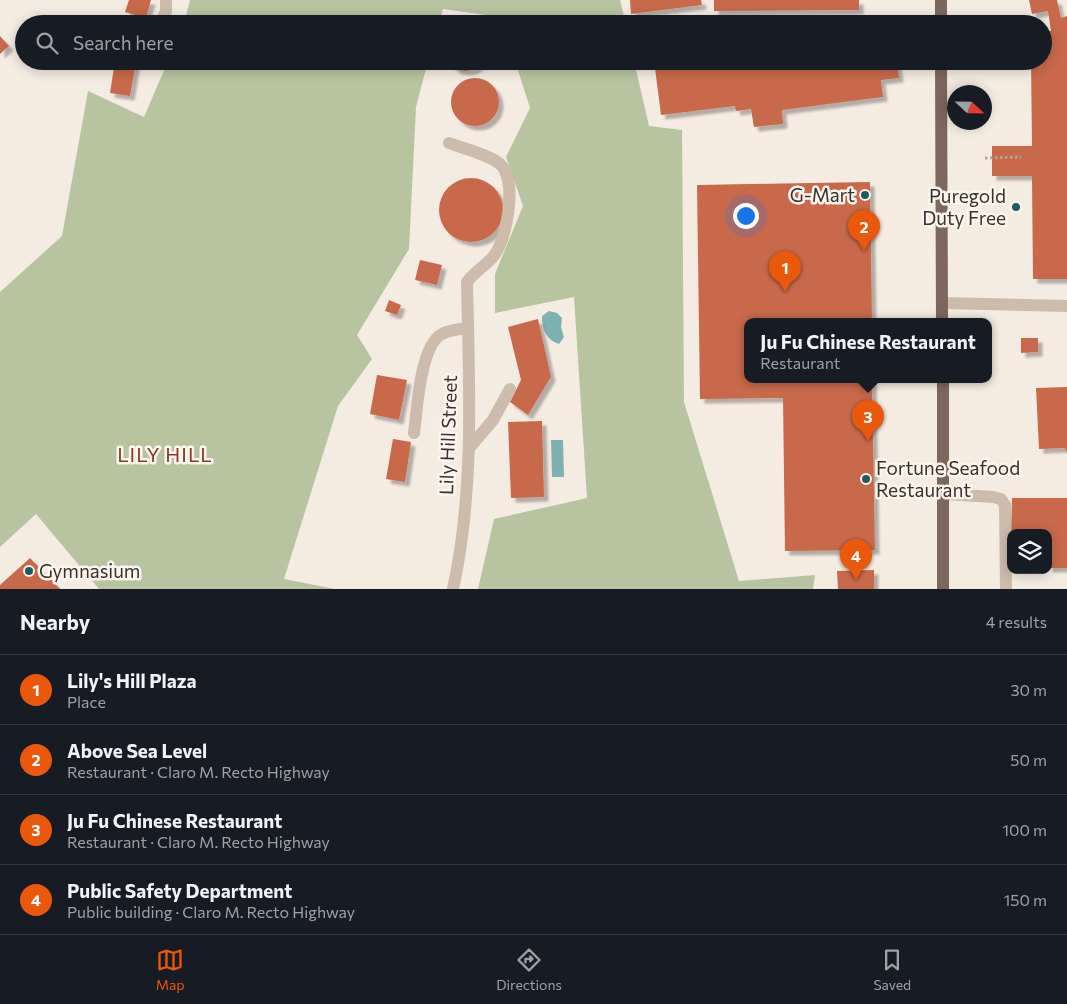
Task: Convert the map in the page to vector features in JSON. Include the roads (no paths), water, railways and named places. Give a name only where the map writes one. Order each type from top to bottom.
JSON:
[{"type":"main road","points":[[941,0],[941,15]]},
{"type":"main road","points":[[941,70],[942,318]]},
{"type":"main road","points":[[943,383],[943,589]]},
{"type":"street","points":[[164,15],[166,0]]},
{"type":"street","name":"Lily Hill Street","points":[[449,143],[502,165],[508,177],[510,207],[502,239],[493,258],[473,273],[467,282],[470,447],[459,563],[453,589]]},
{"type":"street","points":[[942,303],[1067,306]]},
{"type":"street","points":[[414,433],[421,379],[431,347],[440,334],[468,328]]},
{"type":"street","points":[[470,447],[493,420],[510,389]]},
{"type":"street","points":[[944,494],[1002,499],[1005,505],[1006,589]]},
{"type":"water","points":[[549,311],[557,313],[562,318],[561,327],[564,337],[559,344],[551,340],[544,330],[542,316]]},
{"type":"water","points":[[551,440],[563,440],[564,477],[552,477]]},
{"type":"place","name":"G-Mart","points":[[865,195]]},
{"type":"place","name":"Puregold Duty Free","points":[[1016,207]]},
{"type":"place","name":"Above Sea Level","points":[[864,251]]},
{"type":"place","name":"Lily's Hill Plaza","points":[[785,292]]},
{"type":"place","name":"Ju Fu Chinese Restaurant","points":[[868,441]]},
{"type":"place","name":"Fortune Seafood Restaurant","points":[[866,479]]},
{"type":"place","name":"Gymnasium","points":[[29,571]]},
{"type":"place","name":"Public Safety Department","points":[[856,580]]},
{"type":"district","name":"LILY HILL","points":[[165,455]]}]
